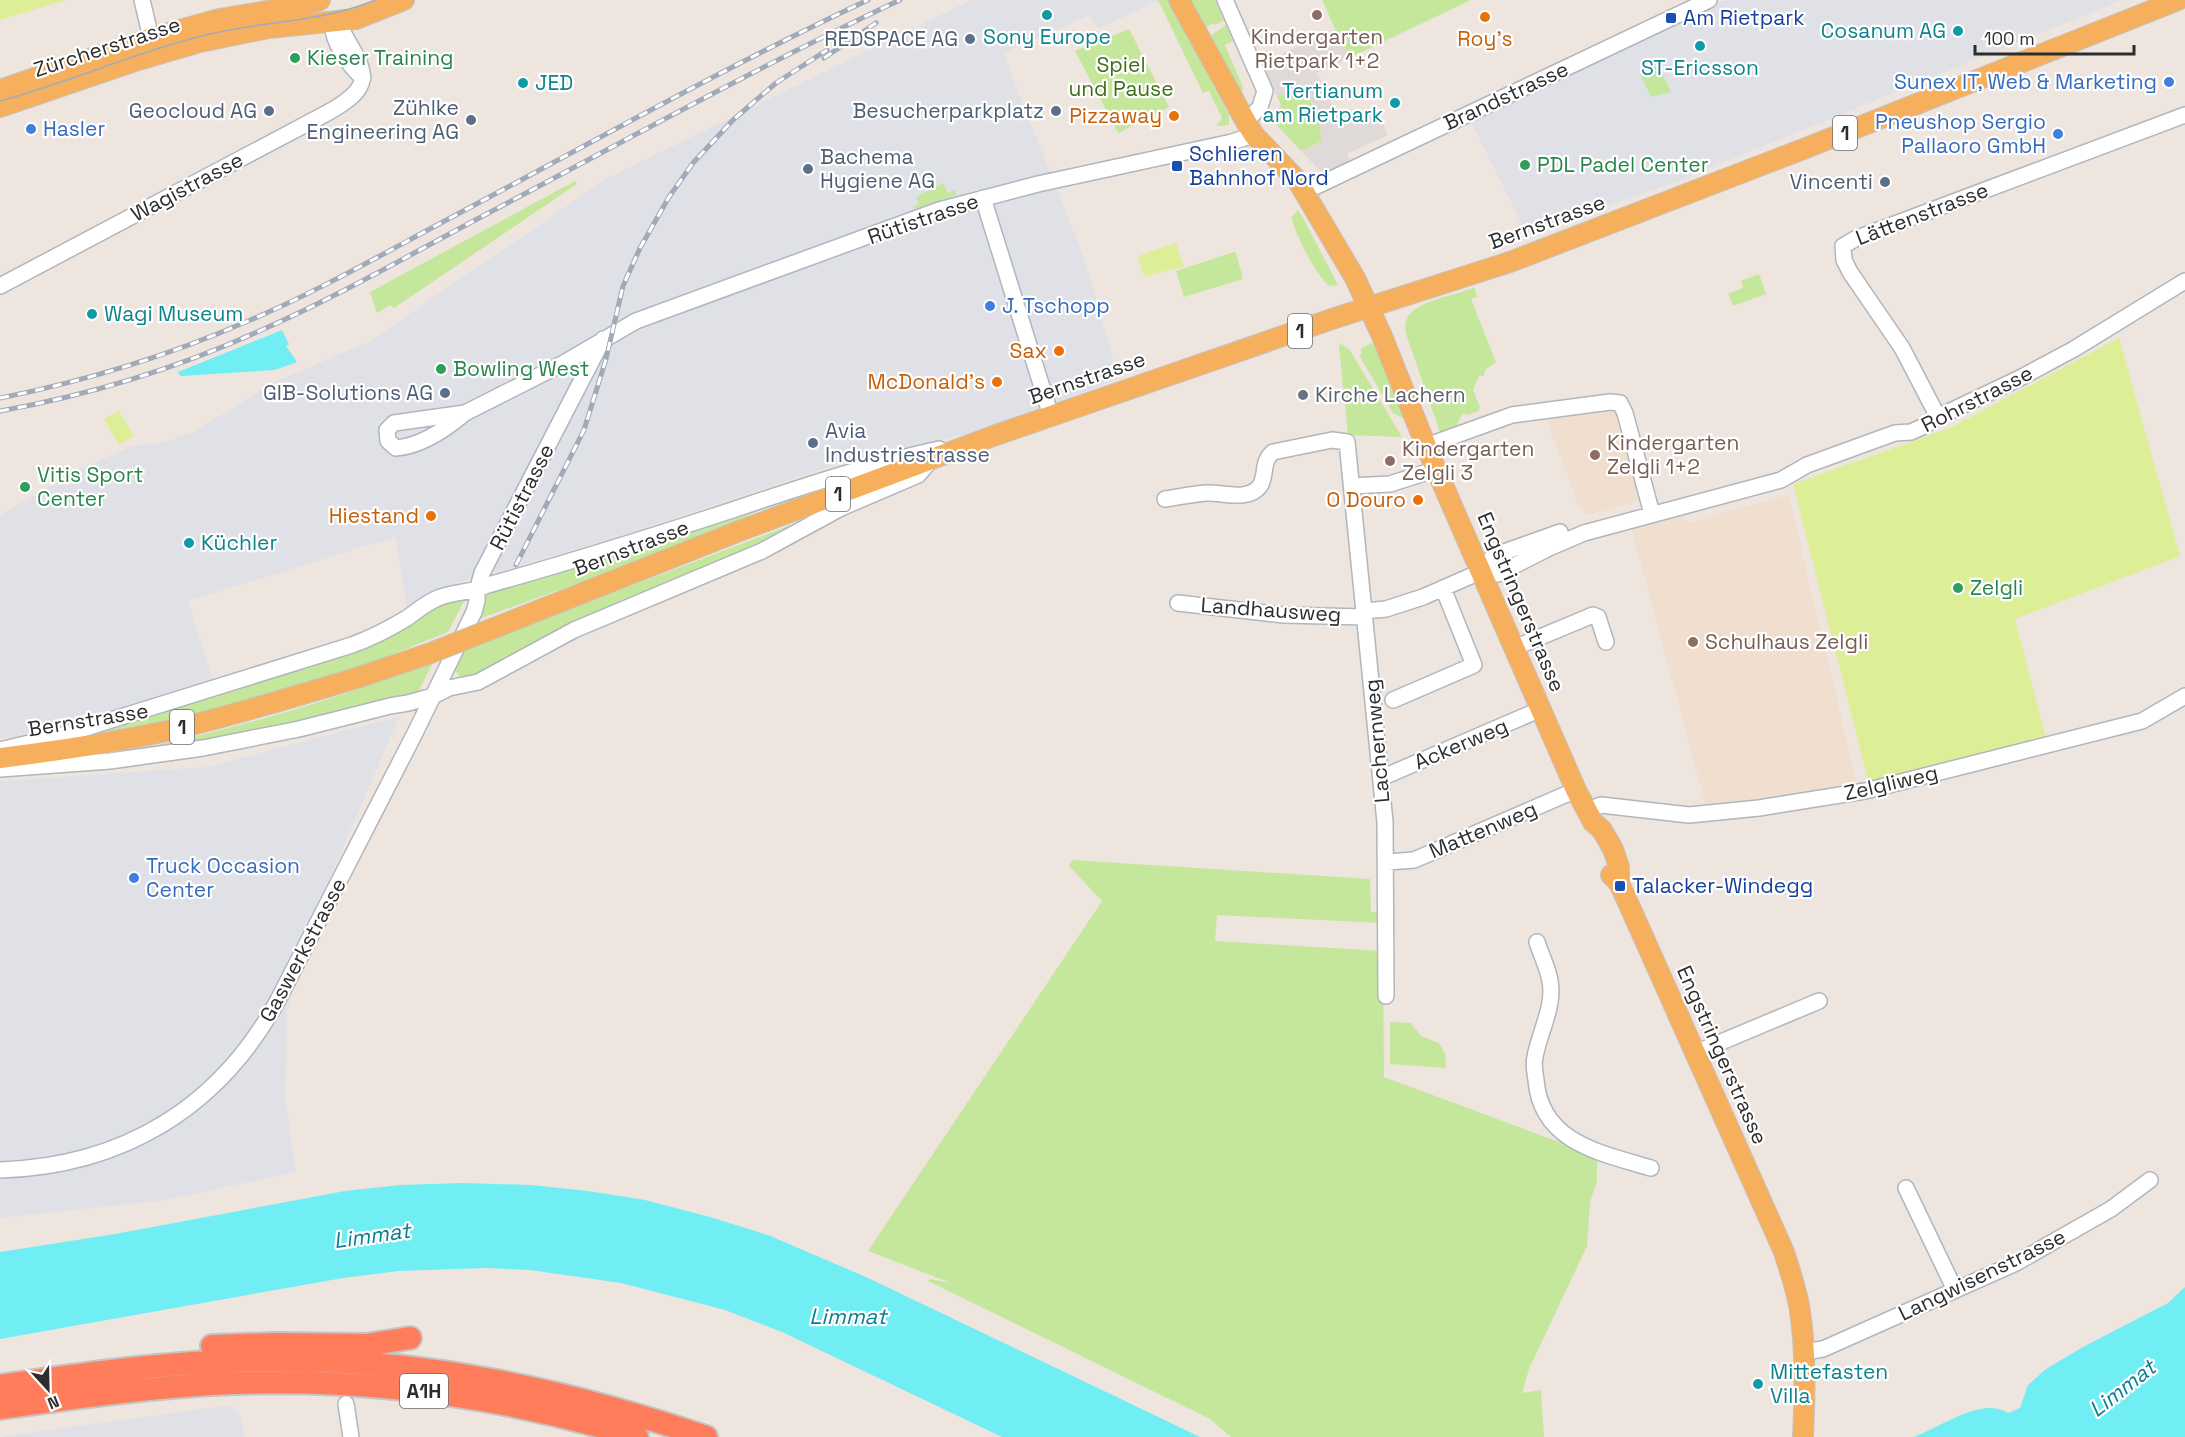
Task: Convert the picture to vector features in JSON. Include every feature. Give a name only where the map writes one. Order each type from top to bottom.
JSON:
[{"type":"highway","points":[[0,1380],[164,1350],[276,1344],[377,1344],[410,1338]]},
{"type":"highway","name":"A1H","points":[[0,1386],[95,1372],[198,1363],[292,1360],[383,1364],[527,1385],[591,1401],[706,1437]]},
{"type":"highway","name":"A1H","points":[[0,1408],[93,1395],[206,1384],[268,1382],[348,1384],[433,1391],[517,1406],[637,1437]]},
{"type":"main road","name":"Zürcherstrasse","points":[[0,90],[151,38],[219,20],[320,0]]},
{"type":"main road","points":[[327,0],[334,22]]},
{"type":"main road","name":"Zürcherstrasse","points":[[0,107],[132,62],[200,42],[269,28],[356,19],[404,0]]},
{"type":"main road","name":"Engstringerstrasse","points":[[1179,0],[1250,128],[1285,166],[1304,192],[1355,278],[1576,790],[1590,816],[1600,854],[1611,875],[1619,883],[1784,1252],[1799,1309],[1804,1352],[1803,1437]]},
{"type":"main road","name":"Bernstrasse","points":[[0,758],[61,750],[167,731],[260,707],[428,654],[742,530],[986,438],[1510,262],[1806,148],[2178,0]]},
{"type":"street","points":[[141,0],[151,38]]},
{"type":"street","points":[[1225,0],[1264,91],[1260,107],[1250,128]]},
{"type":"street","name":"Brandstrasse","points":[[1304,192],[1709,0]]},
{"type":"street","points":[[356,19],[363,73]]},
{"type":"street","points":[[334,22],[340,27],[363,73]]},
{"type":"street","name":"Wagistrasse","points":[[0,286],[337,107],[356,93],[363,73]]},
{"type":"street","name":"Lättenstrasse","points":[[1938,417],[1902,348],[1850,272],[1844,260],[1843,246],[1855,239],[2185,115]]},
{"type":"street","name":"Rütistrasse","points":[[465,413],[644,318],[939,210],[1232,142],[1250,128]]},
{"type":"street","points":[[983,198],[1051,416]]},
{"type":"street","name":"Rohrstrasse","points":[[1443,588],[1482,571],[1498,574],[1579,535],[1781,480],[1807,465],[1895,433],[1911,432],[2074,349],[2185,281]]},
{"type":"street","name":"Rütistrasse","points":[[477,591],[482,573],[603,339]]},
{"type":"street","points":[[1426,446],[1512,415],[1614,401],[1620,403],[1625,413],[1652,514]]},
{"type":"street","points":[[0,750],[63,735],[352,645],[384,631],[425,604],[440,597],[453,593],[477,591],[488,585],[578,560],[866,467],[986,438]]},
{"type":"street","name":"Lachernweg","points":[[1165,499],[1208,493],[1227,496],[1247,493],[1258,488],[1262,481],[1267,457],[1273,452],[1332,440],[1347,442],[1381,778],[1387,862],[1386,996]]},
{"type":"street","points":[[0,769],[89,763],[203,748],[311,726],[433,696],[449,688],[478,681],[595,620],[762,551],[841,508],[918,475],[934,458]]},
{"type":"street","points":[[1352,486],[1390,484],[1437,469]]},
{"type":"street","points":[[1393,700],[1474,665],[1443,588]]},
{"type":"street","name":"Landhausweg","points":[[1178,603],[1283,615],[1364,614],[1405,604],[1443,588]]},
{"type":"street","name":"Gaswerkstrasse","points":[[0,1170],[62,1165],[98,1155],[135,1140],[177,1116],[231,1070],[259,1033],[278,1000],[415,733],[474,612],[477,591]]},
{"type":"street","points":[[1514,648],[1593,615],[1598,617],[1606,642]]},
{"type":"street","name":"Zelgliweg","points":[[1590,816],[1601,805],[1689,815],[1759,808],[1864,791],[2142,721],[2185,696]]},
{"type":"street","points":[[390,706],[404,711],[415,733]]},
{"type":"street","name":"Ackerweg","points":[[1381,778],[1541,709]]},
{"type":"street","name":"Mattenweg","points":[[1387,862],[1414,860],[1576,790]]},
{"type":"street","points":[[1537,942],[1550,981],[1551,993],[1534,1060],[1536,1090],[1542,1107],[1554,1125],[1570,1140],[1651,1168]]},
{"type":"street","points":[[1695,1053],[1819,1001]]},
{"type":"street","name":"Langwisenstrasse","points":[[1804,1352],[1823,1349],[2016,1263],[2111,1209],[2150,1180]]},
{"type":"street","points":[[1906,1188],[1955,1290]]},
{"type":"street","points":[[346,1404],[351,1437]]},
{"type":"shaded area","points":[[971,0],[1159,0],[1098,29],[1090,15],[1003,53],[1084,258],[1119,379],[975,432],[842,462],[605,541],[445,586],[407,607],[395,537],[188,601],[213,679],[28,737],[0,738],[0,515],[78,470],[133,446],[167,442],[196,431],[270,384],[370,341],[606,179]]},
{"type":"shaded area","points":[[1726,0],[2122,0],[1675,182],[1527,235],[1470,119]]},
{"type":"shaded area","points":[[1335,29],[1351,57],[1317,73],[1341,123],[1375,107],[1388,135],[1347,154],[1350,161],[1323,174],[1300,150],[1313,147],[1322,141],[1319,117],[1312,103],[1304,91],[1299,90],[1277,96],[1263,63]]},
{"type":"shaded area","name":"Kindergarten Zelgli 1+2","points":[[1613,409],[1619,414],[1640,496],[1633,503],[1587,515],[1578,504],[1546,418]]},
{"type":"shaded area","points":[[1784,496],[1789,497],[1858,788],[1707,810],[1631,527],[1683,514],[1687,523]]},
{"type":"shaded area","points":[[399,717],[334,869],[301,939],[310,945],[287,1009],[285,1098],[296,1172],[165,1200],[0,1218],[0,781],[206,767]]},
{"type":"shaded area","points":[[223,1406],[232,1407],[238,1412],[242,1419],[244,1437],[0,1437]]},
{"type":"green space","points":[[0,0],[66,0],[0,20]]},
{"type":"green space","points":[[1158,0],[1168,0],[1229,115],[1229,125],[1216,126],[1222,118],[1209,91],[1203,93]]},
{"type":"green space","points":[[1190,0],[1215,0],[1224,20],[1205,28]]},
{"type":"green space","points":[[1322,0],[1471,0],[1351,57],[1342,44]]},
{"type":"green space","points":[[1226,25],[1233,41],[1225,45],[1243,87],[1242,93],[1210,36]]},
{"type":"green space","name":"Spiel und Pause","points":[[1129,29],[1169,107],[1118,133],[1075,51]]},
{"type":"green space","points":[[1658,65],[1671,92],[1651,97],[1640,74]]},
{"type":"green space","points":[[1299,90],[1304,91],[1319,120],[1322,141],[1305,150],[1300,150],[1275,123],[1275,116],[1281,105],[1277,96]]},
{"type":"green space","points":[[575,181],[577,184],[394,308],[390,305],[377,313],[370,292]]},
{"type":"green space","points":[[943,183],[948,193],[955,190],[956,195],[918,208],[912,207],[919,204],[916,197]]},
{"type":"green space","points":[[1298,210],[1338,285],[1330,286],[1325,282],[1307,254],[1293,223],[1292,217]]},
{"type":"green space","points":[[1176,243],[1184,266],[1144,277],[1138,256]]},
{"type":"green space","points":[[1234,252],[1243,279],[1184,297],[1176,271]]},
{"type":"green space","points":[[1759,274],[1766,294],[1733,306],[1728,294],[1743,288],[1741,281]]},
{"type":"green space","points":[[1474,287],[1477,297],[1471,299],[1496,362],[1485,370],[1484,376],[1479,376],[1473,390],[1480,407],[1478,411],[1468,415],[1462,414],[1455,429],[1441,435],[1406,334],[1406,323],[1410,314],[1419,307]]},
{"type":"green space","name":"Zelgli","points":[[2119,338],[2180,556],[2015,619],[2046,738],[1869,784],[1793,484],[1950,428]]},
{"type":"green space","points":[[1374,342],[1408,421],[1393,413],[1360,357],[1362,348]]},
{"type":"green space","points":[[1340,343],[1349,349],[1402,437],[1348,435]]},
{"type":"green space","points":[[119,411],[134,436],[119,445],[104,419]]},
{"type":"green space","points":[[831,481],[841,483],[758,511],[702,538],[479,619],[485,605],[486,594],[492,589]]},
{"type":"green space","points":[[812,517],[812,519],[483,674],[461,678],[454,669],[461,651]]},
{"type":"green space","points":[[460,599],[464,601],[448,632],[356,669],[188,718],[86,739],[67,738],[333,656],[428,608]]},
{"type":"green space","points":[[434,661],[416,696],[412,694],[409,698],[297,726],[100,757],[185,739],[269,717],[352,691]]},
{"type":"green space","points":[[1072,860],[1370,879],[1371,912],[1382,913],[1382,923],[1217,915],[1215,941],[1383,951],[1384,1077],[1597,1156],[1597,1182],[1590,1202],[1587,1246],[1529,1369],[1522,1393],[1541,1390],[1544,1437],[1231,1437],[1210,1419],[928,1281],[930,1279],[951,1283],[868,1251],[1102,901],[1069,866]]},
{"type":"green space","points":[[1390,1022],[1411,1023],[1421,1036],[1439,1043],[1445,1054],[1446,1068],[1390,1064]]},
{"type":"water","points":[[282,330],[289,344],[286,346],[297,362],[275,370],[180,376],[178,372]]},
{"type":"water","name":"Limmat","points":[[463,1183],[531,1185],[645,1200],[768,1235],[866,1277],[1200,1437],[1002,1437],[782,1332],[725,1310],[621,1283],[530,1270],[485,1268],[399,1271],[343,1278],[0,1339],[0,1252],[115,1234],[345,1191],[400,1185]]},
{"type":"water","name":"Limmat","points":[[2185,1287],[2185,1437],[1914,1437],[1973,1411],[1986,1408],[2008,1413],[2020,1408],[2028,1385],[2046,1369],[2168,1303]]},
{"type":"tram line","points":[[0,101],[183,41],[231,30],[335,13],[375,0]]},
{"type":"railway","points":[[0,398],[64,384],[157,356],[218,334],[301,297],[711,78],[868,0]]},
{"type":"railway","points":[[0,411],[99,389],[163,369],[195,358],[285,319],[369,277],[741,79],[900,0]]},
{"type":"railway","points":[[824,58],[876,23]]},
{"type":"railway","points":[[516,565],[584,430],[606,359],[623,286],[640,248],[669,197],[693,163],[733,120],[776,83],[827,50]]},
{"type":"place","name":"Sony Europe","points":[[1047,15]]},
{"type":"place","name":"Kindergarten Rietpark 1+2","points":[[1317,15]]},
{"type":"place","name":"Roy’s","points":[[1485,17]]},
{"type":"place","name":"Am Rietpark","points":[[1671,18]]},
{"type":"place","name":"Cosanum AG","points":[[1958,31]]},
{"type":"place","name":"REDSPACE AG","points":[[970,39]]},
{"type":"place","name":"ST-Ericsson","points":[[1700,46]]},
{"type":"place","name":"Kieser Training","points":[[295,58]]},
{"type":"place","name":"Sunex IT, Web & Marketing","points":[[2169,82]]},
{"type":"place","name":"JED","points":[[523,83]]},
{"type":"place","name":"Tertianum am Rietpark","points":[[1395,103]]},
{"type":"place","name":"Geocloud AG","points":[[269,111]]},
{"type":"place","name":"Besucherparkplatz","points":[[1056,111]]},
{"type":"place","name":"Pizzaway","points":[[1174,116]]},
{"type":"place","name":"Zühlke Engineering AG","points":[[471,120]]},
{"type":"place","name":"Hasler","points":[[31,129]]},
{"type":"place","name":"Pneushop Sergio Pallaoro GmbH","points":[[2058,134]]},
{"type":"place","name":"PDL Padel Center","points":[[1525,165]]},
{"type":"place","name":"Schlieren Bahnhof Nord","points":[[1177,166]]},
{"type":"place","name":"Bachema Hygiene AG","points":[[808,169]]},
{"type":"place","name":"Vincenti","points":[[1885,182]]},
{"type":"place","name":"J. Tschopp","points":[[990,306]]},
{"type":"place","name":"Wagi Museum","points":[[92,314]]},
{"type":"place","name":"Sax","points":[[1059,351]]},
{"type":"place","name":"Bowling West","points":[[441,369]]},
{"type":"place","name":"McDonald's","points":[[997,382]]},
{"type":"place","name":"GIB-Solutions AG","points":[[445,393]]},
{"type":"place","name":"Kirche Lachern","points":[[1303,395]]},
{"type":"place","name":"Avia Industriestrasse","points":[[813,443]]},
{"type":"place","name":"Kindergarten Zelgli 1+2","points":[[1595,455]]},
{"type":"place","name":"Kindergarten Zelgli 3","points":[[1390,461]]},
{"type":"place","name":"Vitis Sport Center","points":[[25,487]]},
{"type":"place","name":"O Douro","points":[[1418,500]]},
{"type":"place","name":"Hiestand","points":[[431,516]]},
{"type":"place","name":"Küchler","points":[[189,543]]},
{"type":"place","name":"Zelgli","points":[[1958,588]]},
{"type":"place","name":"Schulhaus Zelgli","points":[[1693,642]]},
{"type":"place","name":"Truck Occasion Center","points":[[134,878]]},
{"type":"place","name":"Talacker-Windegg","points":[[1620,886]]},
{"type":"place","name":"Mittefasten Villa","points":[[1758,1384]]}]
